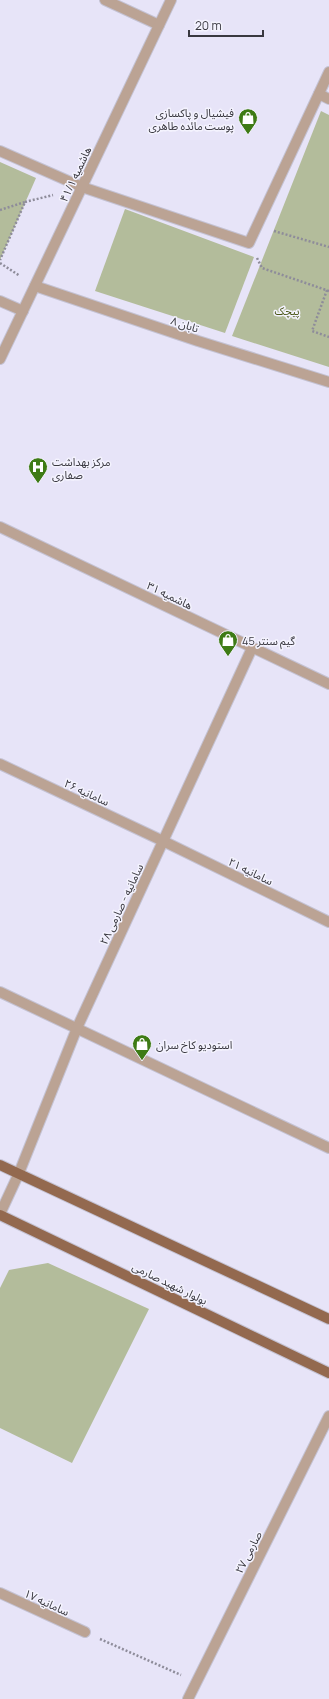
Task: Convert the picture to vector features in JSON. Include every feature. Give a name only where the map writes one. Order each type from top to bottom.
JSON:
[{"type":"main road","points":[[0,1165],[329,1319]]},
{"type":"main road","name":"بولوار شهید صارمی","points":[[0,1214],[329,1372]]},
{"type":"street","points":[[105,0],[159,25]]},
{"type":"street","name":"هاشمیه ۴۱/۱","points":[[0,359],[171,0]]},
{"type":"street","points":[[0,152],[82,187],[249,243],[329,72]]},
{"type":"street","points":[[319,94],[329,99]]},
{"type":"street","name":"تابان ۸","points":[[35,286],[198,341],[329,382]]},
{"type":"street","points":[[0,301],[23,311]]},
{"type":"street","name":"هاشمیه ۳۱","points":[[0,527],[329,684]]},
{"type":"street","name":"سامانیه - صارمی ۲۸","points":[[0,1214],[19,1174],[77,1028],[252,648]]},
{"type":"street","name":"سامانیه ۲۶","points":[[0,764],[163,841]]},
{"type":"street","name":"سامانیه ۲۱","points":[[163,841],[329,922]]},
{"type":"street","points":[[0,992],[329,1148]]},
{"type":"street","name":"صارمی ۲۷","points":[[188,1699],[329,1416]]},
{"type":"street","name":"سامانیه ۱۷","points":[[0,1593],[85,1632]]},
{"type":"path","points":[[0,210],[25,202],[0,260]]},
{"type":"path","points":[[257,226],[329,247]]},
{"type":"path","points":[[249,243],[262,268],[328,291],[312,331],[329,336]]},
{"type":"path","points":[[0,263],[35,286]]},
{"type":"path","points":[[85,1632],[196,1682]]},
{"type":"green space","name":"پیچک","points":[[321,111],[329,115],[329,367],[232,336]]},
{"type":"green space","points":[[0,162],[36,178],[0,260]]},
{"type":"green space","points":[[125,209],[254,257],[225,333],[95,291]]},
{"type":"green space","points":[[48,1263],[149,1309],[72,1463],[0,1428],[0,1288],[9,1270]]},
{"type":"place","name":"فیشیال و پاکسازی پوست مائده طاهری","points":[[248,135]]},
{"type":"place","name":"مرکز بهداشت صفاری","points":[[38,484]]},
{"type":"place","name":"گیم سنتر 45","points":[[228,657]]},
{"type":"place","name":"استودیو کاخ سران","points":[[142,1061]]}]
